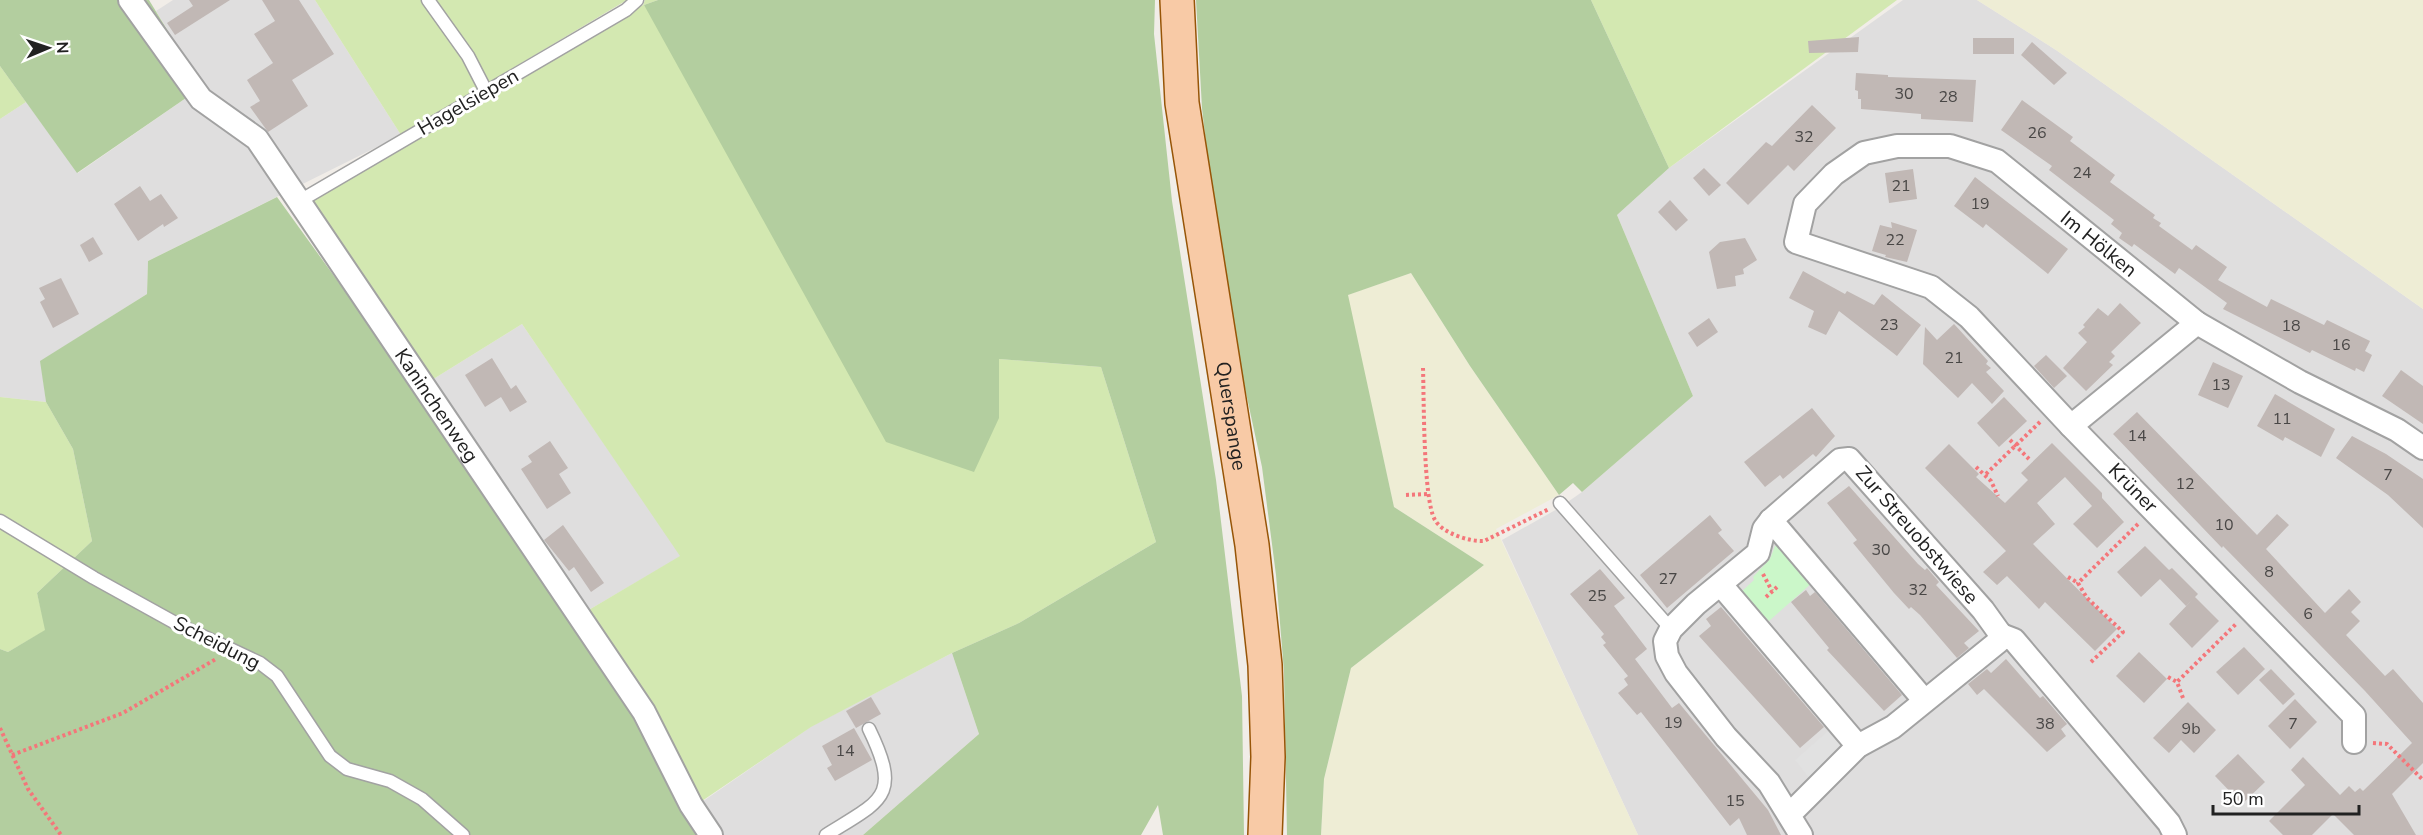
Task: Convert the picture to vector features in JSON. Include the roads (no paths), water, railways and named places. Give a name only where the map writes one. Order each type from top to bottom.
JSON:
[{"type":"main road","name":"Querspange","points":[[1177,0],[1182,103],[1252,545],[1265,665],[1268,757],[1265,835]]},
{"type":"street","name":"Kaninchenweg","points":[[130,0],[201,99],[256,140],[644,712],[691,805],[711,835]]},
{"type":"street","name":"Im Hölken","points":[[1796,242],[1805,204],[1834,174],[1864,153],[1897,146],[1950,146],[1996,161],[2197,323],[2300,381],[2397,430],[2423,448]]},
{"type":"street","name":"Krüner","points":[[1796,242],[1931,287],[1970,317],[2071,426],[2354,716],[2354,742]]},
{"type":"street","points":[[2071,426],[2197,323]]},
{"type":"street","name":"Zur Streuobstwiese","points":[[1671,629],[1758,553],[1764,529],[1771,520],[1840,460],[1849,459],[1983,610],[2001,635],[2014,640],[2169,823],[2175,835]]},
{"type":"street","points":[[1771,520],[1924,700]]},
{"type":"street","points":[[1721,585],[1858,746]]},
{"type":"street","points":[[1671,629],[1665,641],[1667,656],[1676,673],[1726,737],[1769,783],[1801,835]]},
{"type":"street","points":[[1790,814],[1858,746],[1893,727],[1998,642],[2001,635]]},
{"type":"lane","points":[[428,0],[468,56],[486,91]]},
{"type":"lane","name":"Hagelsiepen","points":[[298,202],[626,10],[636,0]]},
{"type":"lane","points":[[1560,503],[1671,629]]},
{"type":"lane","name":"Scheidung","points":[[0,521],[94,578],[179,625],[260,663],[277,676],[330,756],[346,769],[390,781],[422,799],[463,835]]},
{"type":"lane","points":[[826,835],[869,808],[882,795],[886,772],[869,729]]}]
